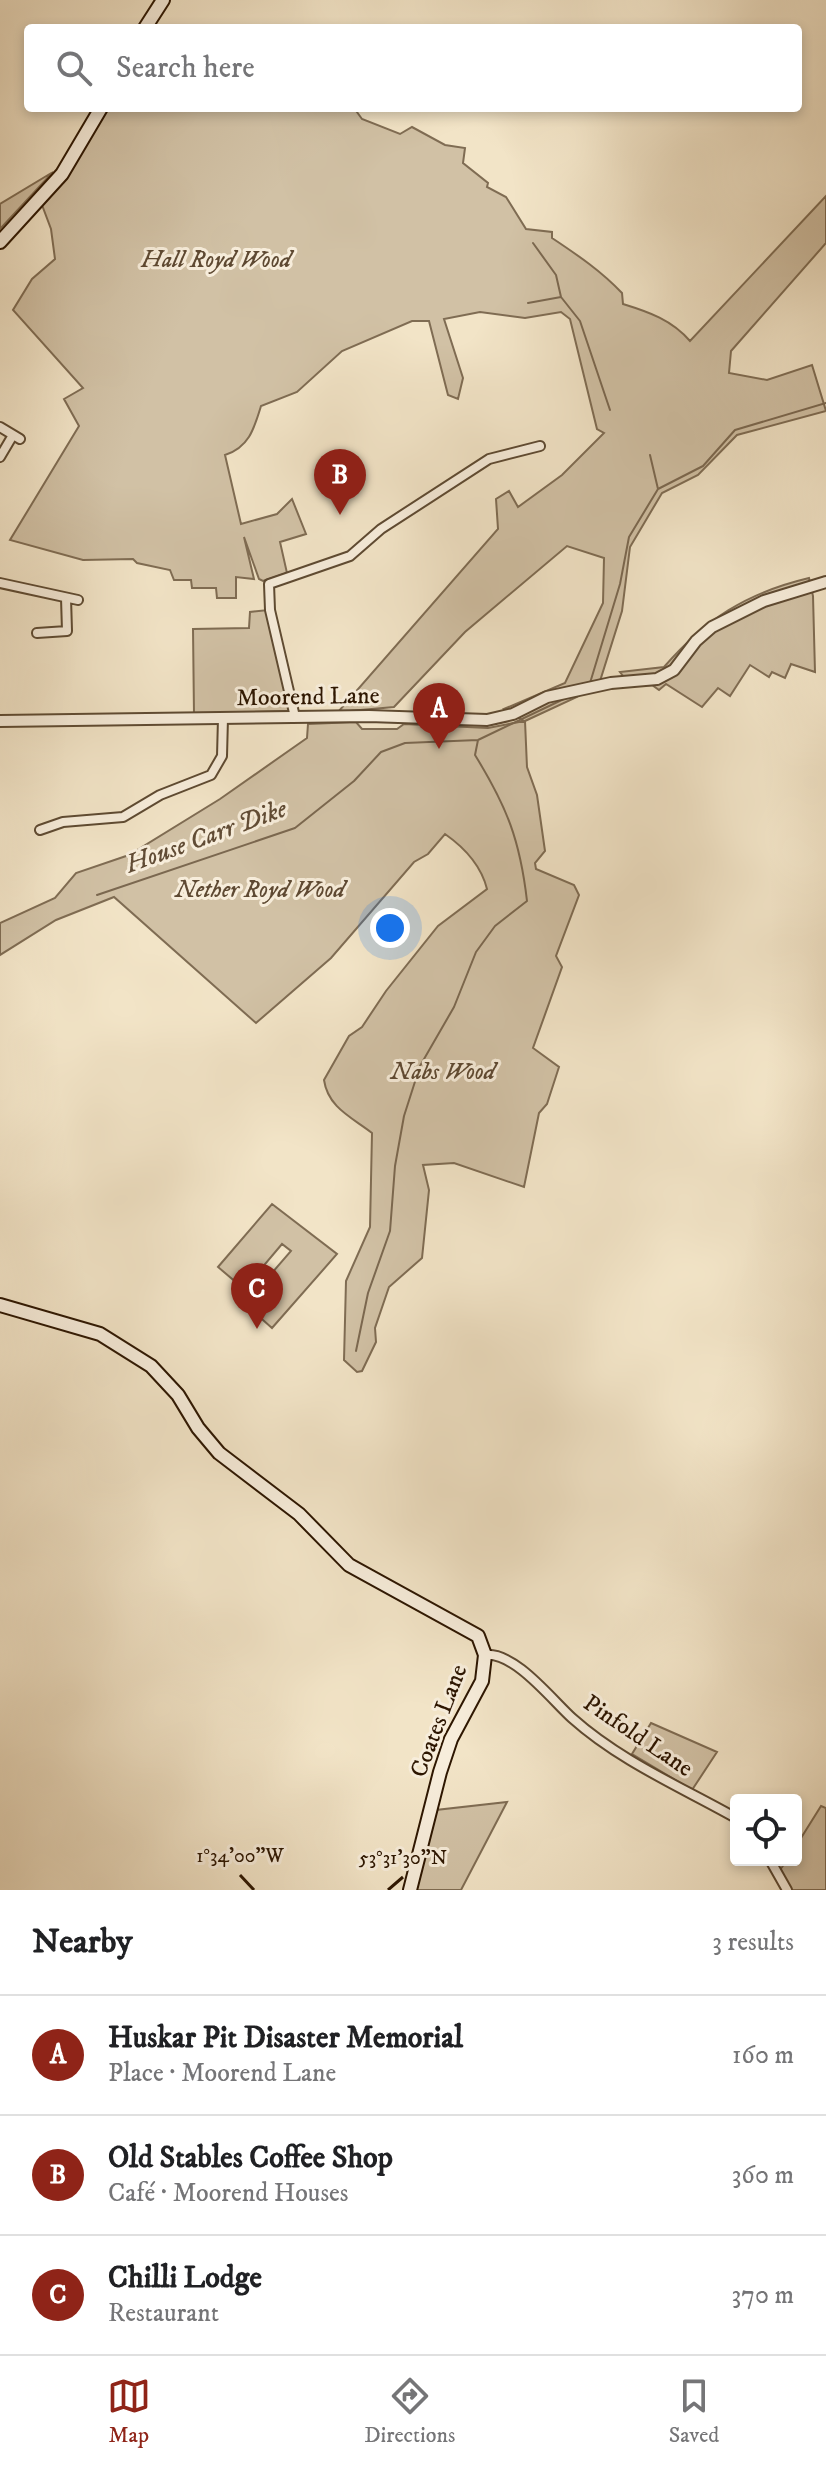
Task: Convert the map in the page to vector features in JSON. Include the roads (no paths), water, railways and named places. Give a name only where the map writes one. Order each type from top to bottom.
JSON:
[{"type":"main road","points":[[148,24],[163,0]]},
{"type":"main road","points":[[0,242],[62,174],[99,112]]},
{"type":"main road","name":"Coates Lane","points":[[0,1305],[90,1330],[151,1366],[178,1395],[198,1428],[219,1453],[303,1518],[360,1572],[472,1631],[485,1655],[482,1681],[451,1739],[410,1890]]},
{"type":"street","points":[[0,427],[17,437],[0,457]]},
{"type":"street","points":[[295,717],[270,610],[269,584],[358,551],[381,529],[489,459],[540,446]]},
{"type":"street","name":"Moorend Lane","points":[[0,721],[393,716],[487,720],[513,714],[547,697],[611,683],[657,679],[674,670],[696,641],[712,627],[764,601],[826,582]]},
{"type":"street","points":[[0,583],[78,600]]},
{"type":"street","points":[[37,633],[67,631],[66,598]]},
{"type":"street","points":[[40,830],[63,822],[123,817],[160,795],[211,775],[222,756],[223,718]]},
{"type":"street","name":"Pinfold Lane","points":[[485,1655],[502,1656],[574,1720],[625,1756],[730,1815]]},
{"type":"street","points":[[773,1866],[787,1890]]},
{"type":"waterway","points":[[533,243],[556,275],[561,297],[580,321],[610,410]]},
{"type":"waterway","points":[[528,303],[561,297]]},
{"type":"waterway","name":"House Carr Dike","points":[[590,683],[620,584],[629,537],[658,489],[703,466],[735,430],[826,403]]},
{"type":"waterway","points":[[650,455],[658,489]]},
{"type":"waterway","name":"House Carr Dike","points":[[97,895],[295,828],[354,781],[381,752],[405,743],[478,740],[568,697]]},
{"type":"waterway","points":[[356,1351],[368,1293],[390,1231],[395,1166],[404,1116],[420,1066],[454,1007],[476,952],[495,926],[527,901],[510,825],[496,791],[475,755],[478,740]]},
{"type":"place","name":"Old Stables Coffee Shop","points":[[340,515]]},
{"type":"place","name":"Huskar Pit Disaster Memorial","points":[[439,749]]},
{"type":"place","name":"Chilli Lodge","points":[[257,1329]]},
{"type":"park label","name":"Hall Royd Wood","points":[[216,260]]},
{"type":"park label","name":"Nether Royd Wood","points":[[260,890]]},
{"type":"park label","name":"Nabs Wood","points":[[443,1072]]}]
